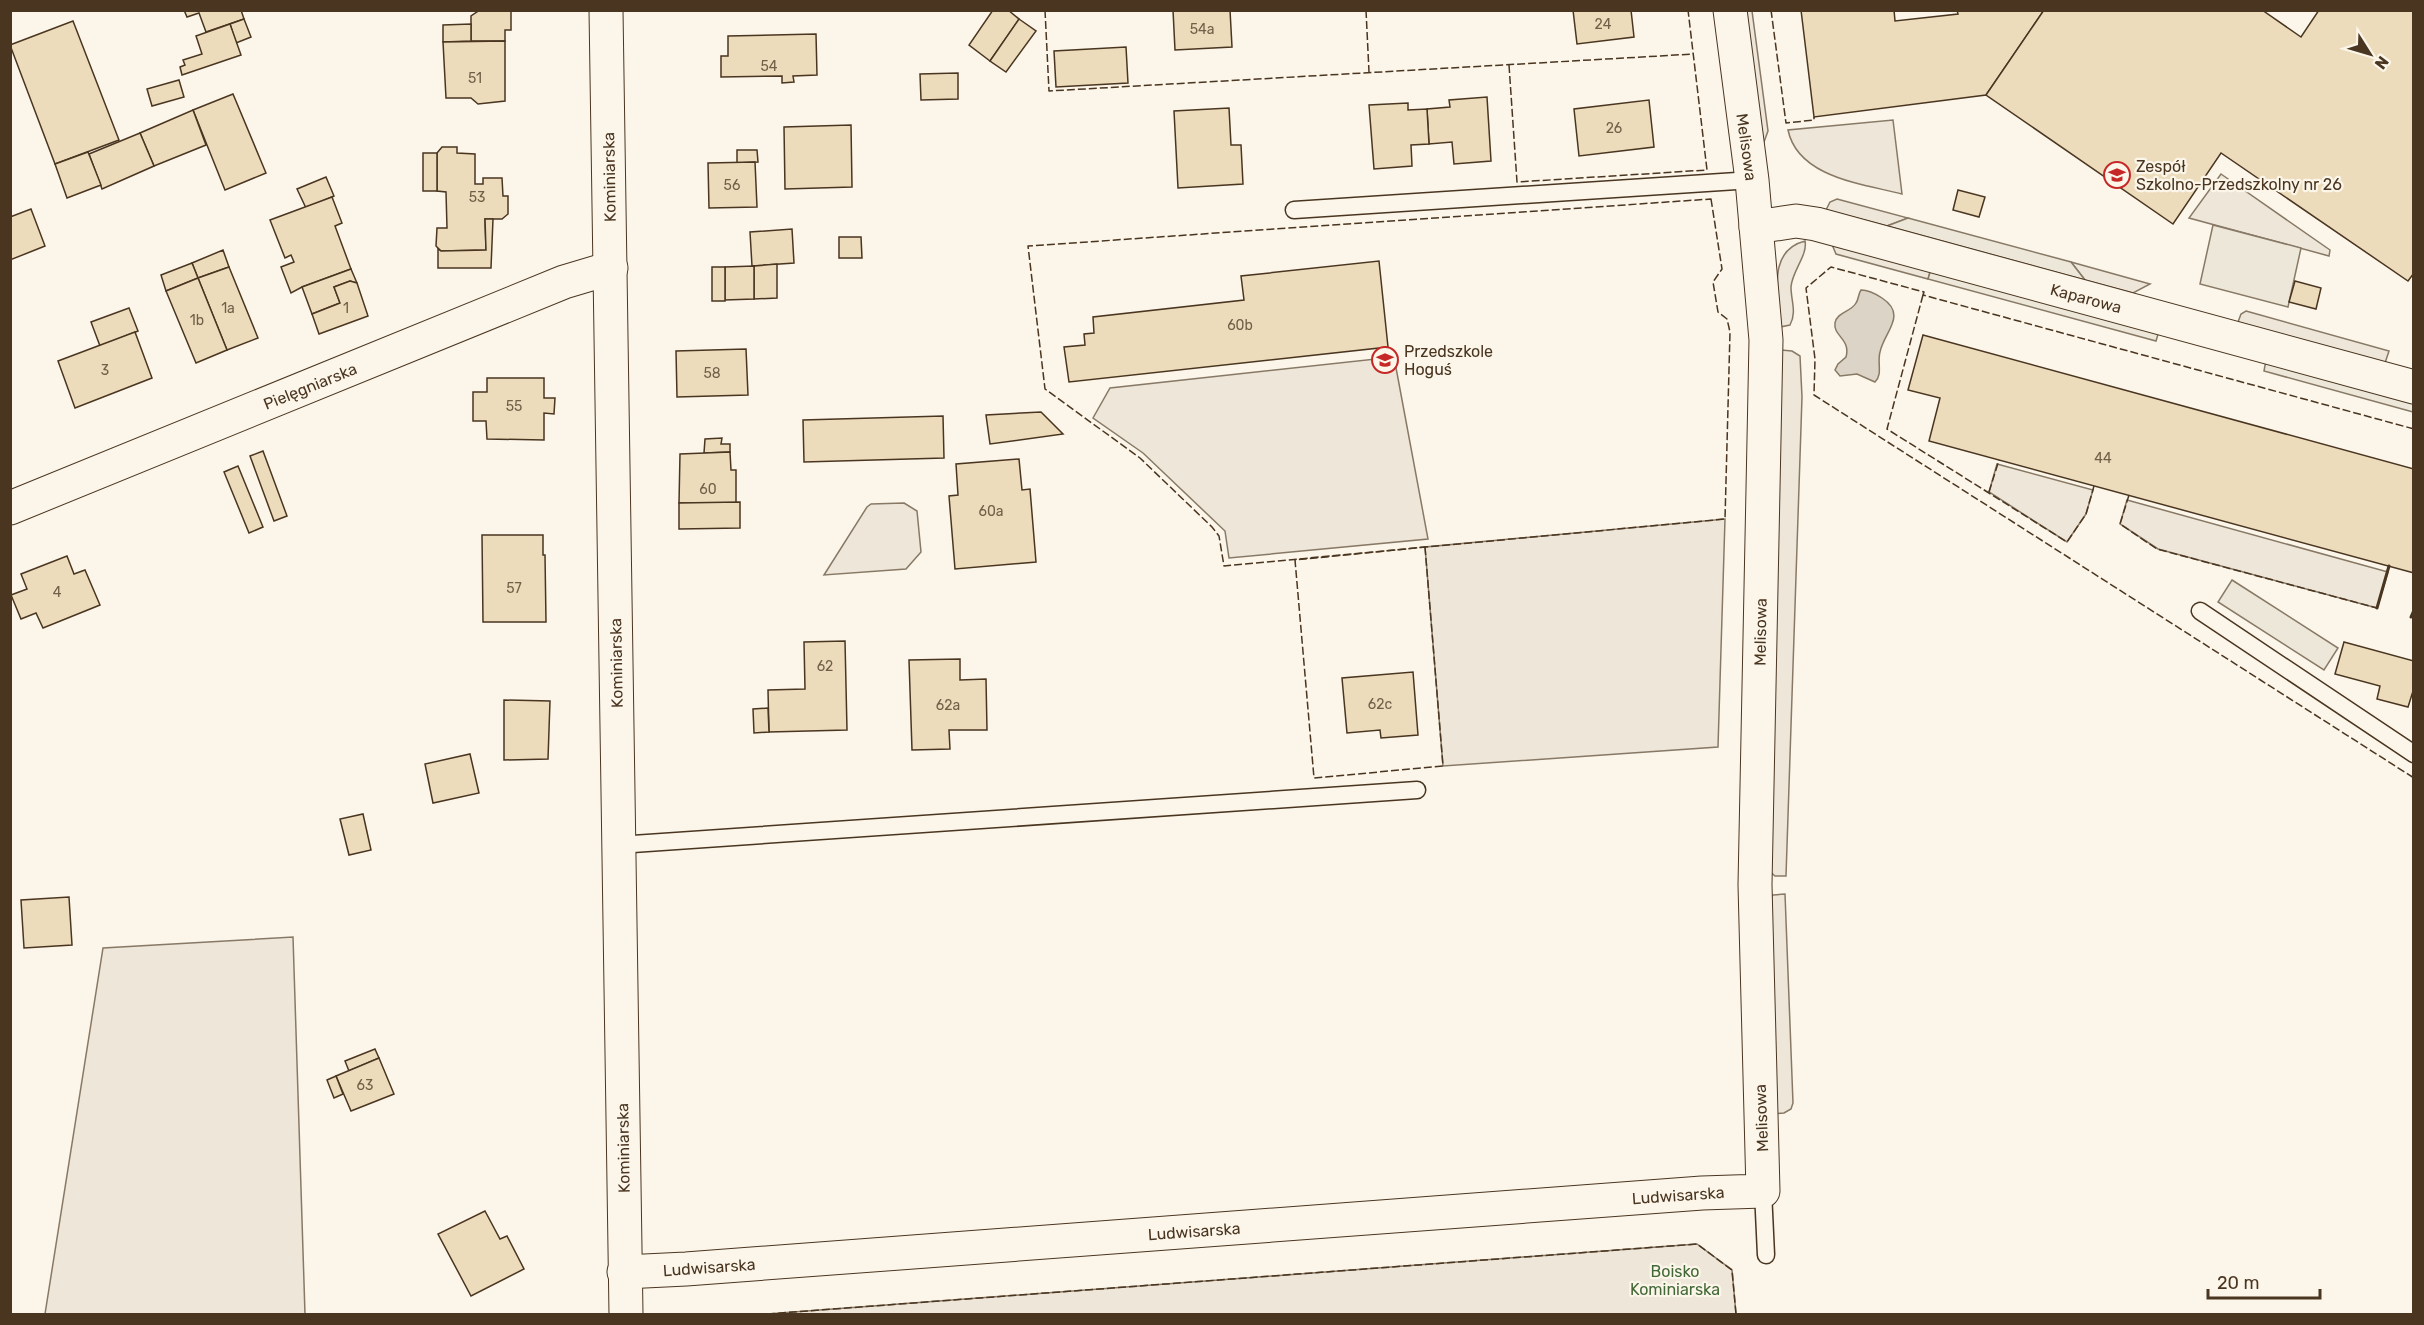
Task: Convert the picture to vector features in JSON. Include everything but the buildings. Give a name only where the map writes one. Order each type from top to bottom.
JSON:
[{"type":"street","name":"Kominiarska","points":[[606,10],[626,1314]]},
{"type":"street","name":"Melisowa","points":[[1730,10],[1752,180],[1766,340],[1755,885],[1763,1191]]},
{"type":"street","name":"Kaparowa","points":[[1756,227],[1796,221],[1816,225],[2414,387]]},
{"type":"street","name":"Pielęgniarska","points":[[10,508],[564,282],[611,267]]},
{"type":"street","name":"Ludwisarska","points":[[624,1272],[710,1268],[1702,1193],[1763,1191]]},
{"type":"lane","points":[[1294,210],[1752,180]]},
{"type":"lane","points":[[2200,612],[2414,754]]},
{"type":"lane","points":[[618,845],[1417,790]]},
{"type":"lane","name":"Melisowa","points":[[1763,1191],[1766,1256]]},
{"type":"green space","points":[[1744,11],[1752,11],[1768,131],[1764,142],[1761,142]]},
{"type":"green space","points":[[1893,120],[1902,194],[1852,182],[1818,169],[1794,146],[1788,130]]},
{"type":"green space","points":[[2221,174],[2330,250],[2329,256],[2189,218]]},
{"type":"green space","points":[[1837,199],[1908,218],[1887,226],[1826,210],[1830,202]]},
{"type":"green space","points":[[1805,241],[1804,252],[1791,287],[1792,320],[1790,325],[1780,327],[1777,289],[1780,264],[1784,254],[1793,246]]},
{"type":"green space","points":[[1831,242],[1931,269],[1928,279],[1836,254]]},
{"type":"green space","points":[[2071,262],[2150,284],[2133,293],[2085,280]]},
{"type":"green space","points":[[2246,311],[2389,351],[2385,363],[2238,322],[2241,314]]},
{"type":"green space","points":[[1781,350],[1792,351],[1800,356],[1802,397],[1786,876],[1775,876],[1767,869]]},
{"type":"green space","points":[[1394,357],[1428,539],[1229,558],[1225,531],[1143,453],[1093,418],[1110,388]]},
{"type":"green space","points":[[1997,464],[2093,490],[2086,514],[2067,542],[1989,492]]},
{"type":"green space","points":[[2127,500],[2388,572],[2377,608],[2158,549],[2120,524]]},
{"type":"green space","points":[[904,503],[917,511],[921,552],[906,569],[824,575],[867,507],[871,504]]},
{"type":"green space","points":[[1725,519],[1718,747],[1443,766],[1425,547]]},
{"type":"green space","points":[[1785,894],[1793,1103],[1791,1109],[1784,1113],[1773,1114],[1766,902],[1773,895]]},
{"type":"green space","points":[[293,937],[305,1314],[45,1314],[103,948]]},
{"type":"green space","name":"Boisko Kominiarska","points":[[1697,1244],[1732,1270],[1736,1314],[767,1314]]},
{"type":"shaded area","points":[[1908,218],[2071,262],[2085,280],[1887,226]]},
{"type":"shaded area","points":[[2213,225],[2301,248],[2288,307],[2200,284]]},
{"type":"shaded area","points":[[1931,269],[2159,331],[2156,341],[1928,279]]},
{"type":"shaded area","points":[[1861,290],[1870,291],[1890,304],[1894,317],[1882,345],[1879,356],[1879,376],[1875,382],[1857,374],[1840,376],[1835,370],[1846,357],[1847,351],[1835,327],[1836,319],[1854,306]]},
{"type":"shaded area","points":[[2266,360],[2413,400],[2413,412],[2264,371]]},
{"type":"shaded area","points":[[2232,580],[2338,648],[2324,670],[2218,602]]},
{"type":"fence","points":[[1045,10],[1049,91],[1694,54]]},
{"type":"fence","points":[[1366,10],[1369,72]]},
{"type":"fence","points":[[1509,65],[1517,182],[1707,170],[1688,10]]},
{"type":"fence","points":[[1771,10],[1786,123],[1814,120],[1814,117]]},
{"type":"fence","points":[[1711,199],[1722,269],[1713,282],[1718,312],[1727,319],[1730,332],[1725,519],[1224,566],[1219,536],[1212,527],[1140,458],[1045,389],[1028,246],[1711,199]]},
{"type":"fence","points":[[2414,429],[1923,295],[1924,292],[1831,267],[1806,288],[1815,359],[1814,395],[2414,778]]},
{"type":"fence","points":[[1923,295],[1887,429],[2067,542],[2086,514],[2094,486]]},
{"type":"fence","points":[[1989,492],[1999,460]]},
{"type":"fence","points":[[2129,495],[2120,524],[2157,549],[2377,608]]},
{"type":"fence","points":[[1425,547],[1443,766],[1314,778],[1295,560],[1425,547]]},
{"type":"fence","points":[[767,1314],[1697,1244],[1732,1270],[1736,1314]]},
{"type":"wall","points":[[2377,608],[2389,566]]},
{"type":"wall","points":[[2411,617],[2414,610]]},
{"type":"place","name":"Zespół Szkolno-Przedszkolny nr 26","points":[[2117,175]]},
{"type":"place","name":"Przedszkole Hoguś","points":[[1385,360]]}]
